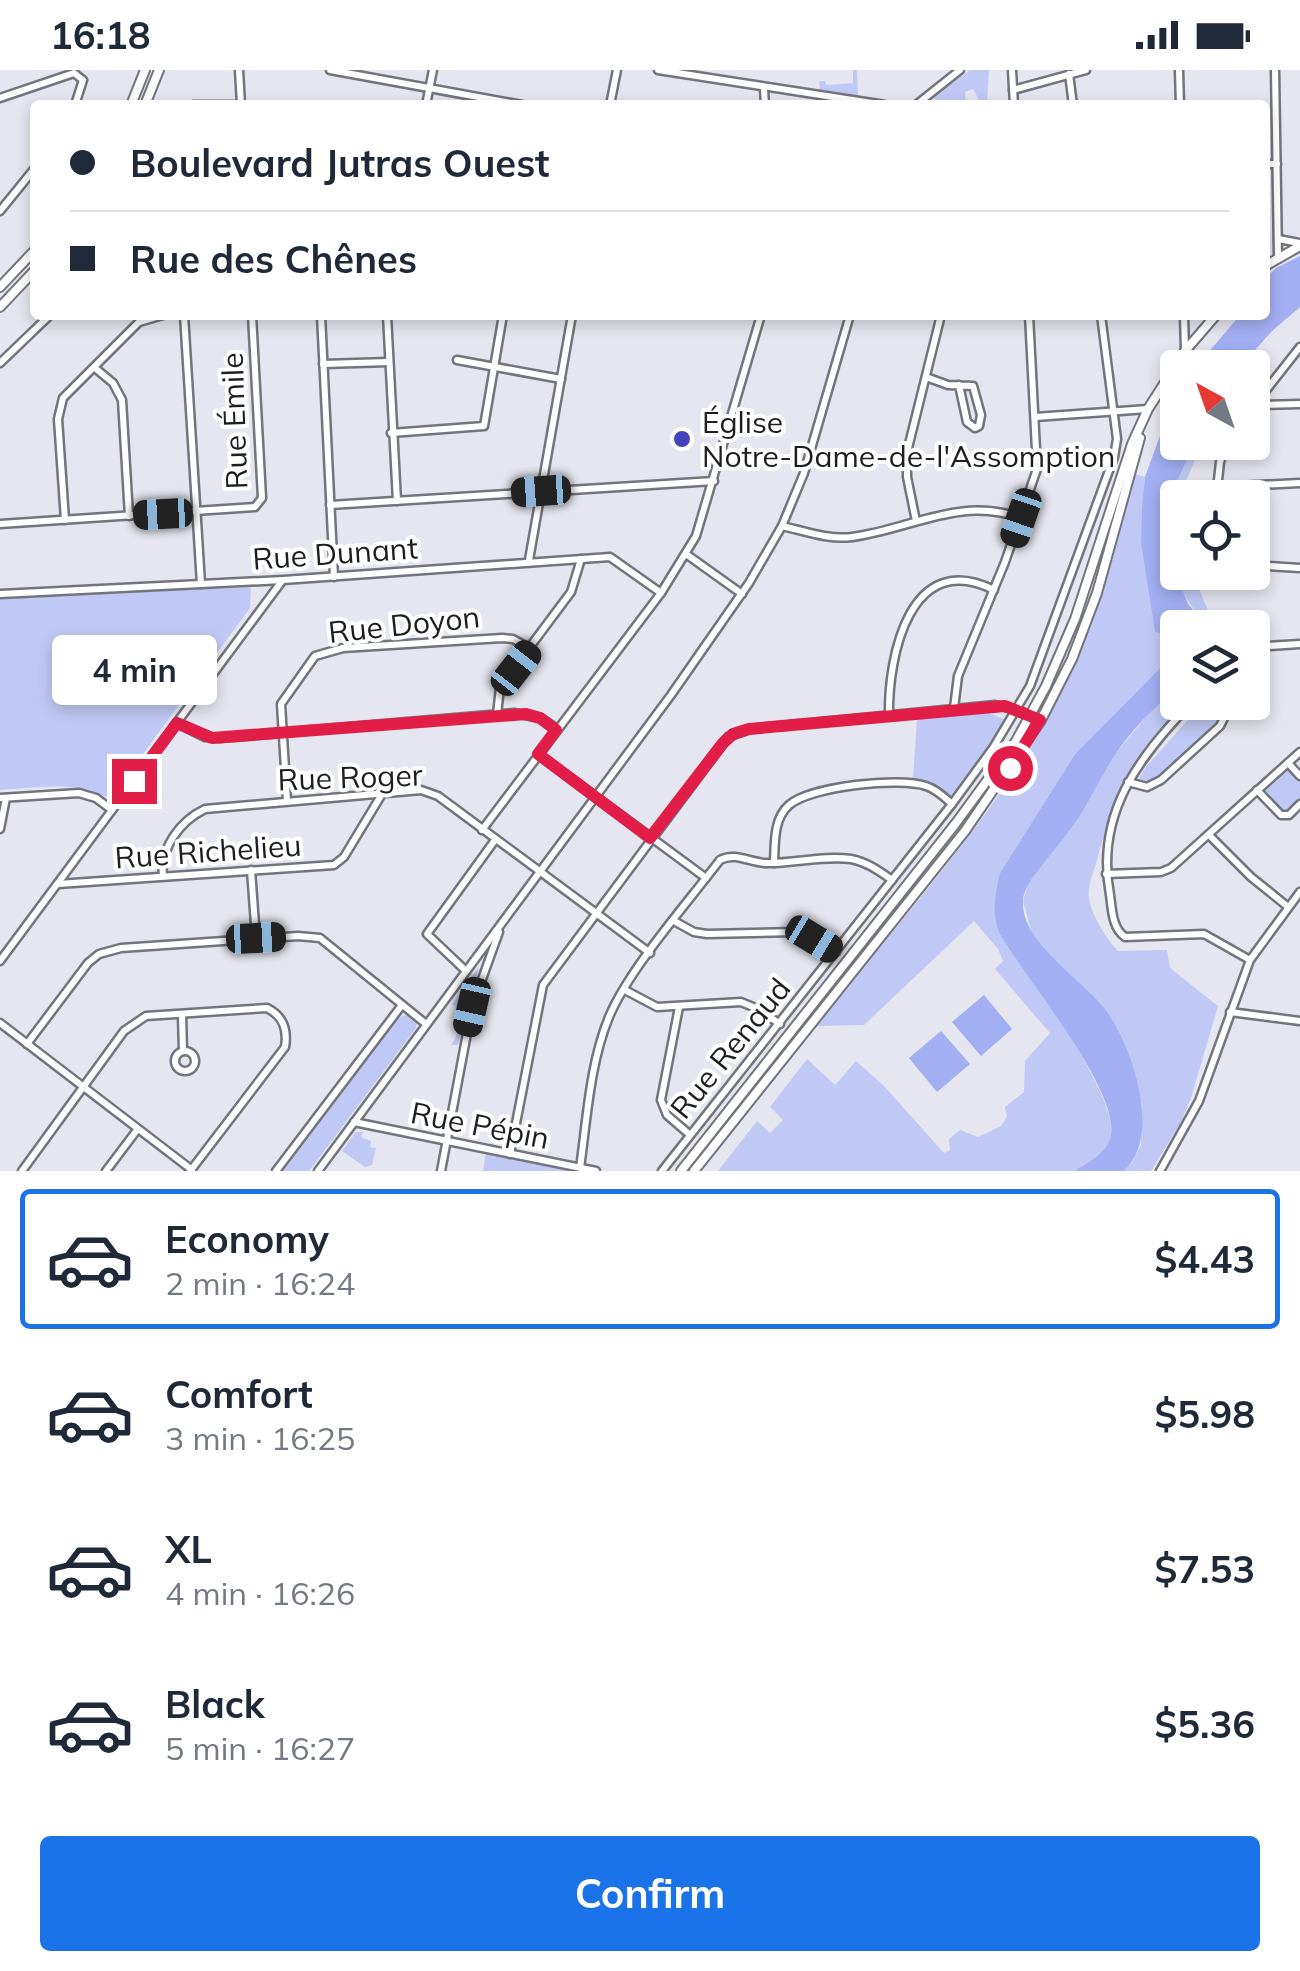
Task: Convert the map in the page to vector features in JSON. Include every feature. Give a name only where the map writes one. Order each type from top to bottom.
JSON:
[{"type":"main road","points":[[133,100],[146,70]]},
{"type":"main road","points":[[147,100],[160,70]]},
{"type":"main road","points":[[1270,262],[1300,245]]},
{"type":"main road","points":[[0,287],[30,255]]},
{"type":"main road","points":[[0,307],[30,275]]},
{"type":"main road","points":[[1185,350],[1212,320]]},
{"type":"main road","points":[[694,1171],[965,831],[1040,720],[1072,660],[1097,593],[1143,423],[1160,390]]},
{"type":"main road","points":[[681,1171],[956,824],[1016,741],[1075,619],[1132,444],[1143,423]]},
{"type":"street","points":[[238,70],[241,100]]},
{"type":"street","points":[[330,70],[495,100]]},
{"type":"street","points":[[427,100],[433,70]]},
{"type":"street","points":[[611,100],[617,70]]},
{"type":"street","points":[[658,70],[849,100]]},
{"type":"street","points":[[922,100],[960,70]]},
{"type":"street","points":[[1012,70],[1014,100]]},
{"type":"street","points":[[1013,90],[1086,70]]},
{"type":"street","points":[[1179,70],[1180,100]]},
{"type":"street","points":[[1275,70],[1278,256]]},
{"type":"street","points":[[0,98],[74,74],[83,80],[84,86],[77,100]]},
{"type":"street","points":[[1069,74],[1072,100]]},
{"type":"street","points":[[764,88],[765,100]]},
{"type":"street","points":[[1270,164],[1277,164]]},
{"type":"street","points":[[0,211],[30,174]]},
{"type":"street","points":[[1278,239],[1300,245]]},
{"type":"street","points":[[0,363],[45,320]]},
{"type":"street","points":[[65,520],[59,409],[63,398],[146,320]]},
{"type":"street","points":[[184,320],[201,584]]},
{"type":"street","name":"Rue Émile","points":[[0,524],[252,508],[262,498],[252,320]]},
{"type":"street","points":[[321,320],[334,576]]},
{"type":"street","points":[[387,320],[398,501]]},
{"type":"street","points":[[391,433],[484,426],[503,320]]},
{"type":"street","points":[[528,560],[571,320]]},
{"type":"street","points":[[482,830],[661,593],[686,554],[702,521],[759,320]]},
{"type":"street","points":[[318,1171],[742,594],[782,526],[820,425],[849,320]]},
{"type":"street","points":[[916,521],[909,492],[907,452],[940,320]]},
{"type":"street","points":[[954,709],[958,676],[1021,518],[1038,462],[1029,320]]},
{"type":"street","name":"Rue Renaud","points":[[662,1171],[952,804],[1018,710],[1039,666],[1114,458],[1117,439],[1102,320]]},
{"type":"street","points":[[1184,320],[1184,350]]},
{"type":"street","points":[[1270,386],[1300,347]]},
{"type":"street","points":[[457,360],[561,379]]},
{"type":"street","points":[[323,364],[389,362]]},
{"type":"street","points":[[94,368],[113,383],[122,400],[129,516]]},
{"type":"street","points":[[926,378],[970,384],[976,389],[979,426],[974,428],[967,422],[959,385]]},
{"type":"street","points":[[1270,406],[1300,404]]},
{"type":"street","points":[[1035,417],[1148,409]]},
{"type":"street","points":[[330,505],[714,481]]},
{"type":"street","points":[[1270,484],[1300,483]]},
{"type":"street","points":[[782,526],[848,538],[979,508],[1021,518]]},
{"type":"street","points":[[686,554],[742,594]]},
{"type":"street","name":"Rue Dunant","points":[[0,594],[282,580],[528,560],[616,558],[661,593]]},
{"type":"street","points":[[498,715],[500,687],[570,592],[581,559]]},
{"type":"street","points":[[1270,565],[1300,565]]},
{"type":"street","points":[[0,961],[282,580]]},
{"type":"street","points":[[889,715],[891,663],[904,622],[915,604],[952,581],[980,583],[994,590]]},
{"type":"street","name":"Rue Doyon","points":[[288,801],[283,697],[323,651],[502,638],[530,648]]},
{"type":"street","points":[[1270,646],[1300,644]]},
{"type":"street","points":[[510,1154],[540,993],[650,838],[733,734],[749,729],[995,705],[1040,720]]},
{"type":"street","points":[[177,723],[212,738],[498,715],[533,716],[556,730]]},
{"type":"street","points":[[1175,720],[1128,782],[1110,828],[1104,858],[1116,928],[1124,937],[1204,934],[1250,960]]},
{"type":"street","points":[[1128,782],[1147,786],[1161,780],[1223,720]]},
{"type":"street","points":[[1106,874],[1151,873],[1171,868],[1300,752]]},
{"type":"street","points":[[538,754],[706,878]]},
{"type":"street","points":[[1288,763],[1300,776]]},
{"type":"street","points":[[774,864],[782,813],[789,804],[815,791],[915,783],[934,789],[952,804]]},
{"type":"street","points":[[1257,790],[1281,815],[1300,804]]},
{"type":"street","name":"Rue Roger","points":[[164,876],[164,852],[187,820],[199,811],[430,792],[650,954]]},
{"type":"street","points":[[0,829],[3,798],[80,794],[96,798],[112,810]]},
{"type":"street","name":"Rue Richelieu","points":[[57,884],[339,862],[382,794]]},
{"type":"street","points":[[1209,835],[1251,878],[1288,906]]},
{"type":"street","points":[[466,972],[427,934],[495,840]]},
{"type":"street","points":[[580,1168],[600,1045],[609,1018],[674,920],[725,856],[774,864],[849,859],[866,863],[892,880]]},
{"type":"street","points":[[251,870],[256,938]]},
{"type":"street","points":[[1160,1171],[1198,1101],[1250,960],[1300,892]]},
{"type":"street","points":[[674,920],[694,932],[707,934],[796,932],[836,952]]},
{"type":"street","points":[[440,1171],[472,1007],[503,922]]},
{"type":"street","points":[[27,1044],[82,969],[99,954],[121,948],[256,938],[320,938],[426,1024]]},
{"type":"street","points":[[625,990],[650,1005],[741,1002],[780,1024]]},
{"type":"street","points":[[276,1171],[402,1004]]},
{"type":"street","points":[[679,1007],[660,1100],[666,1115],[689,1134]]},
{"type":"street","points":[[0,1023],[85,1087],[137,1130],[192,1170],[281,1052],[286,1032],[280,1017],[267,1008],[146,1016],[129,1026],[85,1087],[22,1171]]},
{"type":"street","points":[[1230,1012],[1300,1022]]},
{"type":"street","points":[[182,1015],[183,1051]]},
{"type":"street","name":"Rue Pépin","points":[[354,1122],[596,1171]]},
{"type":"street","points":[[106,1171],[137,1130]]},
{"type":"shaded area","points":[[853,70],[857,70],[858,96],[820,90],[819,81],[826,85],[853,83]]},
{"type":"shaded area","points":[[970,70],[989,70],[987,100],[979,100],[973,89],[965,92],[966,100],[934,97]]},
{"type":"shaded area","points":[[1300,256],[1300,307],[1255,350],[1210,350],[1236,320],[1270,320],[1270,274]]},
{"type":"shaded area","points":[[1160,436],[1160,460],[1187,460],[1178,480],[1160,480],[1160,590],[1182,590],[1193,610],[1160,610],[1160,633],[1155,632],[1141,544],[1145,477]]},
{"type":"shaded area","points":[[1185,460],[1195,460],[1187,480],[1177,480]]},
{"type":"shaded area","points":[[1134,474],[1145,477],[1141,544],[1155,632],[1160,633],[1160,668],[1075,754],[1000,873],[1058,1010],[1108,1111],[1111,1135],[1106,1147],[1074,1171],[718,1171],[757,1121],[770,1133],[783,1120],[770,1107],[807,1059],[835,1085],[856,1061],[944,1153],[950,1150],[949,1139],[960,1130],[978,1137],[1001,1126],[1007,1117],[1005,1107],[1024,1092],[1025,1061],[1050,1033],[995,969],[1003,961],[998,949],[974,921],[864,1025],[815,1026],[955,855],[1019,764],[1071,669],[1114,548]]},
{"type":"shaded area","points":[[251,587],[250,608],[110,799],[70,787],[0,790],[0,598]]},
{"type":"shaded area","points":[[1182,590],[1200,590],[1208,610],[1195,610]]},
{"type":"shaded area","points":[[161,647],[184,664],[167,688],[145,672]]},
{"type":"shaded area","points":[[1160,668],[1160,704],[1122,745],[1081,814],[1030,881],[1023,902],[1032,932],[1105,1009],[1125,1045],[1142,1114],[1135,1155],[1124,1171],[1074,1171],[1106,1147],[1111,1135],[1110,1115],[1086,1062],[1000,934],[995,912],[1000,873],[1075,754]]},
{"type":"shaded area","points":[[1160,704],[1160,720],[1172,720],[1143,756],[1120,795],[1103,837],[1089,898],[1100,926],[1118,951],[1167,950],[1170,968],[1218,1006],[1180,1124],[1151,1171],[1124,1171],[1141,1145],[1142,1104],[1031,930],[1023,901],[1028,884],[1079,816],[1108,763]]},
{"type":"shaded area","points":[[989,713],[1006,720],[953,796],[913,778],[917,719]]},
{"type":"shaded area","points":[[1188,720],[1225,720],[1223,729],[1162,786],[1136,784],[1145,768]]},
{"type":"shaded area","points":[[1288,763],[1300,776],[1300,804],[1285,816],[1257,790]]},
{"type":"shaded area","points":[[479,967],[458,1045],[451,1045],[458,1033],[453,1028],[464,1011],[452,1004]]},
{"type":"shaded area","points":[[984,995],[1012,1029],[981,1056],[952,1022]]},
{"type":"shaded area","points":[[406,1015],[417,1023],[416,1028],[309,1171],[283,1171],[397,1018]]},
{"type":"shaded area","points":[[941,1031],[970,1064],[937,1092],[909,1058]]},
{"type":"shaded area","points":[[356,1132],[363,1132],[361,1137],[376,1148],[372,1165],[365,1167],[342,1151]]},
{"type":"shaded area","points":[[486,1152],[582,1171],[483,1171]]},
{"type":"place","name":"Église Notre-Dame-de-l'Assomption","points":[[682,439]]},
{"type":"route","points":[[134,781],[177,723],[212,738],[526,714],[540,718],[556,730],[538,754],[650,838],[728,737],[749,729],[1005,706],[1040,720],[1010,768]]}]
